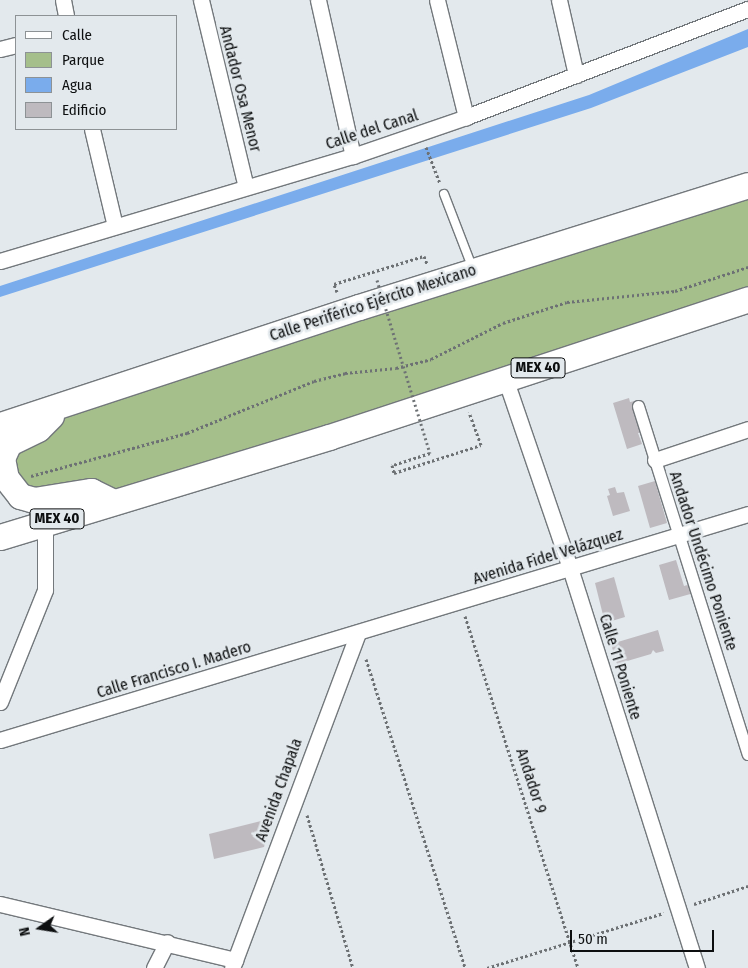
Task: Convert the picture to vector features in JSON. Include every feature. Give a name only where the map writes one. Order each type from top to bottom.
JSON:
[{"type":"highway","name":"Calle Periférico Ejército Mexicano","points":[[0,425],[433,284],[748,185]]},
{"type":"highway","name":"MEX 40","points":[[0,537],[463,392],[748,300]]},
{"type":"highway","points":[[59,407],[38,429],[9,443],[2,458],[6,478],[20,496],[34,500],[91,491],[114,502]]},
{"type":"street","points":[[63,0],[66,15]]},
{"type":"street","name":"Andador Osa Menor","points":[[200,0],[246,187]]},
{"type":"street","points":[[318,0],[353,156]]},
{"type":"street","points":[[436,0],[466,117]]},
{"type":"street","points":[[559,0],[576,75]]},
{"type":"street","name":"Calle del Canal","points":[[0,261],[353,156],[466,117],[748,9]]},
{"type":"street","points":[[0,49],[15,45]]},
{"type":"street","points":[[92,130],[115,226]]},
{"type":"street","name":"Calle 11 Poniente","points":[[505,378],[570,568],[696,968]]},
{"type":"street","name":"Andador Undécimo Poniente","points":[[638,406],[678,538],[748,754]]},
{"type":"street","points":[[655,460],[748,428]]},
{"type":"street","name":"Avenida Fidel Velázquez","points":[[358,632],[570,568],[678,538],[748,514]]},
{"type":"street","points":[[0,702],[45,590],[45,522]]},
{"type":"street","name":"Calle Francisco I. Madero","points":[[0,740],[358,632]]},
{"type":"street","name":"Avenida Chapala","points":[[0,904],[167,942],[235,965],[358,632]]},
{"type":"street","points":[[154,968],[167,942]]},
{"type":"lane","points":[[444,194],[474,271]]},
{"type":"path","points":[[428,151],[436,173]]},
{"type":"path","points":[[345,290],[337,292],[334,284],[424,256],[433,284]]},
{"type":"path","points":[[27,477],[187,433],[314,381],[345,373],[396,368],[431,359],[503,323],[567,302],[675,290],[748,267]]},
{"type":"path","points":[[369,282],[377,280],[430,453],[392,465],[394,473],[481,445],[463,392]]},
{"type":"path","name":"Andador 9","points":[[460,602],[578,968]]},
{"type":"path","points":[[358,632],[465,968]]},
{"type":"path","points":[[299,788],[353,968]]},
{"type":"path","points":[[487,968],[748,886]]},
{"type":"green space","points":[[748,191],[748,298],[116,496],[24,488],[16,473],[14,460],[22,444],[63,411]]},
{"type":"water","points":[[748,29],[748,47],[591,108],[0,297],[0,286],[589,95]]},
{"type":"building","points":[[629,398],[630,402],[635,401],[644,432],[638,433],[642,444],[627,449],[613,403]]},
{"type":"building","points":[[655,481],[667,523],[650,528],[638,486]]},
{"type":"building","points":[[615,487],[617,493],[624,492],[630,511],[613,516],[607,496],[610,495],[608,489]]},
{"type":"building","points":[[676,560],[684,586],[691,584],[694,593],[669,600],[659,565]]},
{"type":"building","points":[[614,577],[625,617],[605,623],[595,583]]},
{"type":"building","points":[[658,630],[664,651],[656,653],[653,650],[651,654],[617,664],[611,644]]},
{"type":"building","points":[[273,818],[264,847],[214,859],[209,834]]}]
